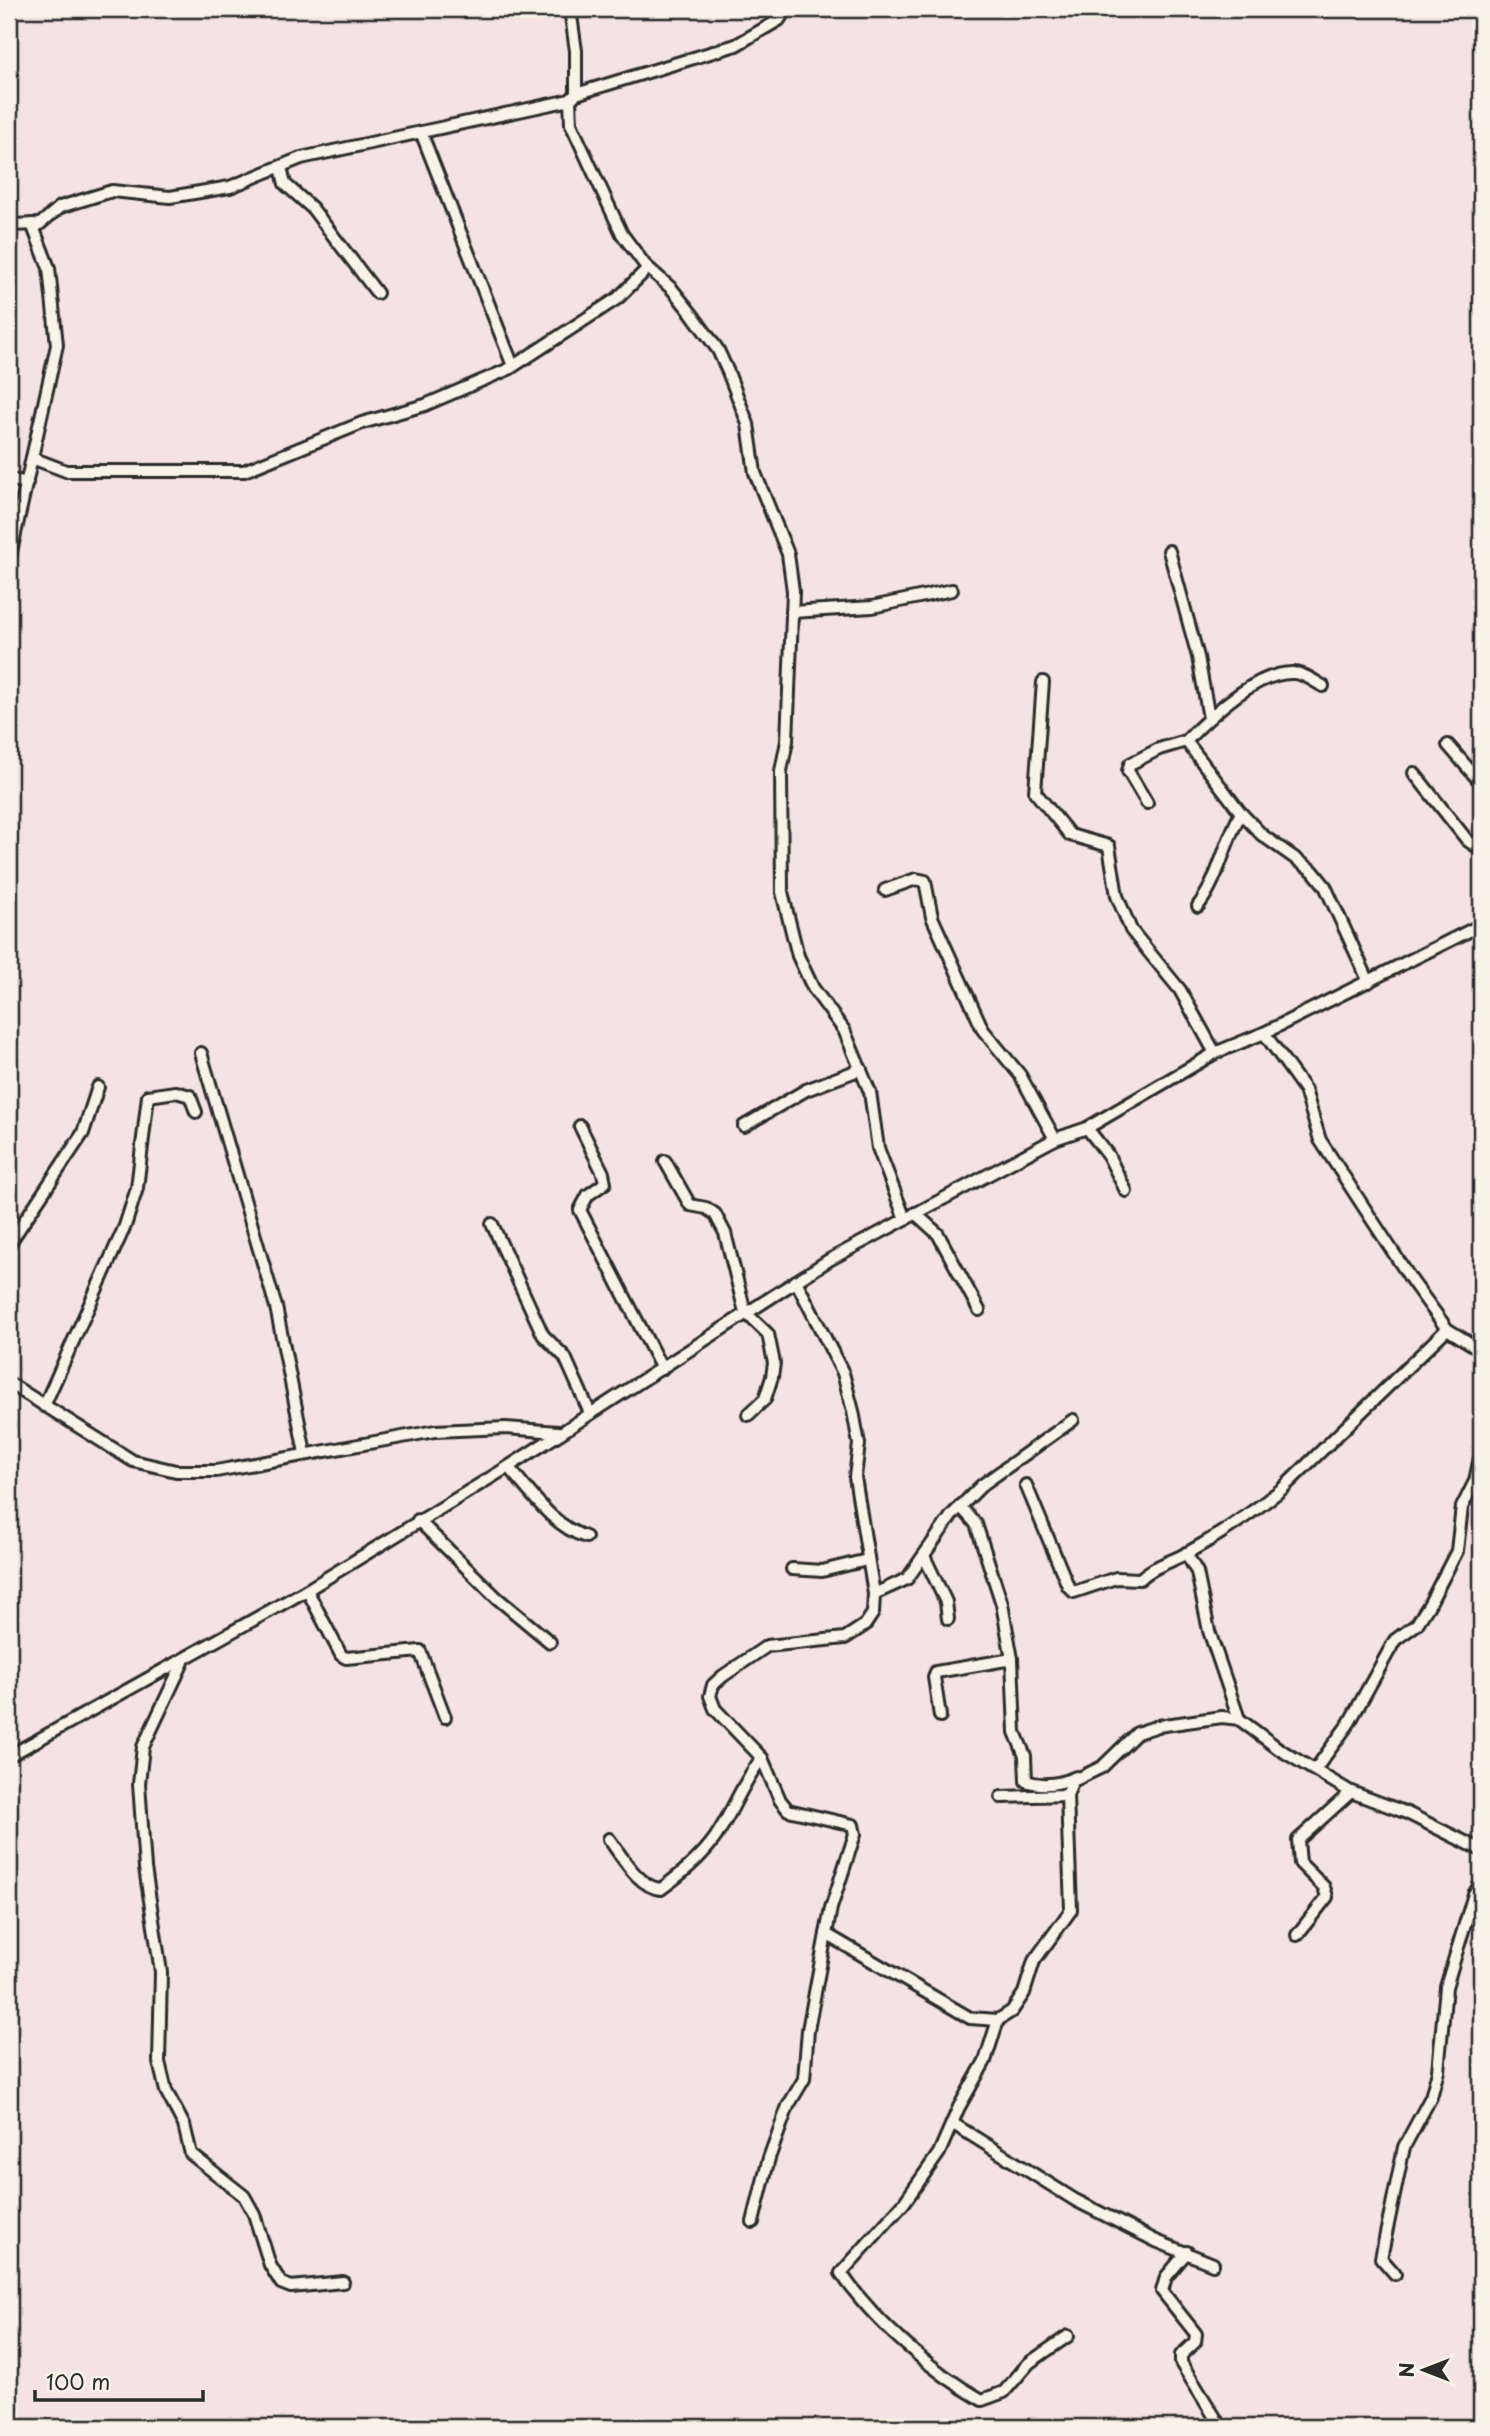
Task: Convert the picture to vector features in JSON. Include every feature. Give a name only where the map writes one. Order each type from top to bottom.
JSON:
[{"type":"street","points":[[570,9],[576,51],[571,124],[622,234],[648,268],[672,289],[718,350],[748,424],[755,473],[788,554],[792,612],[787,741],[781,771],[782,892],[798,956],[813,988],[844,1030],[861,1069],[870,1092],[878,1148],[910,1216],[938,1234],[979,1310]]},
{"type":"street","points":[[9,225],[40,224],[60,207],[98,193],[126,191],[170,197],[230,187],[301,158],[573,97],[736,45],[779,20],[786,9]]},
{"type":"street","points":[[421,132],[513,366]]},
{"type":"street","points":[[281,167],[285,184],[312,208],[377,293]]},
{"type":"street","points":[[9,561],[57,345],[49,268],[32,224]]},
{"type":"street","points":[[32,458],[66,471],[244,471],[362,423],[462,391],[513,366],[618,298],[648,268]]},
{"type":"street","points":[[9,479],[27,483]]},
{"type":"street","points":[[1169,551],[1198,657],[1209,718]]},
{"type":"street","points":[[792,612],[872,607],[952,590]]},
{"type":"street","points":[[1147,803],[1128,771],[1130,764],[1159,749],[1186,741],[1242,691],[1282,674],[1297,672],[1323,686]]},
{"type":"street","points":[[1043,682],[1035,792],[1070,835],[1109,846],[1117,896],[1131,930],[1180,990],[1215,1053]]},
{"type":"street","points":[[1186,741],[1241,813],[1262,835],[1313,871],[1325,886],[1369,982]]},
{"type":"street","points":[[1448,745],[1481,783]]},
{"type":"street","points":[[1414,772],[1467,840],[1474,845],[1481,844]]},
{"type":"street","points":[[1198,906],[1208,893],[1241,813]]},
{"type":"street","points":[[885,890],[916,879],[925,881],[932,917],[983,1030],[1020,1074],[1055,1139]]},
{"type":"street","points":[[9,1756],[183,1662],[307,1590],[508,1467],[558,1432],[662,1369],[745,1312],[910,1216],[1055,1139],[1087,1128],[1215,1053],[1264,1033],[1481,925]]},
{"type":"street","points":[[1264,1033],[1305,1090],[1320,1140],[1412,1281],[1447,1329],[1481,1350]]},
{"type":"street","points":[[201,1052],[276,1307],[306,1453]]},
{"type":"street","points":[[744,1126],[806,1090],[861,1069]]},
{"type":"street","points":[[9,1244],[83,1133],[98,1087]]},
{"type":"street","points":[[44,1406],[124,1226],[137,1188],[148,1096],[176,1092],[190,1096],[197,1112]]},
{"type":"street","points":[[580,1126],[603,1173],[605,1183],[588,1195],[580,1210],[662,1369]]},
{"type":"street","points":[[1087,1128],[1108,1155],[1126,1191]]},
{"type":"street","points":[[665,1161],[690,1205],[706,1208],[715,1214],[725,1233],[745,1312],[768,1334],[774,1363],[765,1399],[747,1415]]},
{"type":"street","points":[[492,1224],[543,1335],[565,1357],[590,1413]]},
{"type":"street","points":[[752,2222],[769,2158],[788,2106],[804,2079],[808,2030],[831,1908],[855,1834],[853,1825],[789,1810],[780,1800],[762,1758],[715,1709],[710,1696],[713,1685],[767,1646],[845,1639],[865,1625],[873,1613],[874,1594],[855,1477],[859,1444],[853,1410],[843,1373],[796,1281]]},
{"type":"street","points":[[1026,1485],[1068,1586],[1074,1592],[1116,1578],[1140,1579],[1148,1571],[1186,1553],[1253,1512],[1309,1466],[1367,1404],[1447,1329]]},
{"type":"street","points":[[9,1383],[133,1461],[176,1471],[216,1471],[435,1431],[506,1427],[558,1432]]},
{"type":"street","points":[[874,1594],[907,1579],[960,1506],[982,1485],[1073,1420]]},
{"type":"street","points":[[1315,1770],[1349,1723],[1395,1640],[1416,1624],[1435,1594],[1457,1551],[1462,1507],[1475,1480],[1481,1454]]},
{"type":"street","points":[[508,1467],[550,1516],[574,1533],[586,1537]]},
{"type":"street","points":[[960,1506],[976,1524],[1002,1604],[1012,1659],[1015,1732],[1024,1756],[1026,1782],[1062,1783],[1102,1767],[1136,1732],[1158,1726],[1222,1717],[1239,1719],[1351,1791],[1407,1813],[1481,1850]]},
{"type":"street","points":[[418,1520],[497,1598],[550,1642]]},
{"type":"street","points":[[1186,1553],[1197,1572],[1209,1631],[1239,1719]]},
{"type":"street","points":[[924,1556],[943,1593],[948,1619]]},
{"type":"street","points":[[792,1569],[822,1572],[867,1560]]},
{"type":"street","points":[[307,1590],[341,1655],[346,1658],[420,1651],[445,1717]]},
{"type":"street","points":[[940,1716],[934,1677],[936,1672],[1012,1659]]},
{"type":"street","points":[[183,1662],[144,1746],[139,1784],[145,1868],[161,1972],[159,2062],[166,2091],[182,2119],[191,2154],[244,2196],[270,2265],[281,2283],[291,2287],[343,2282]]},
{"type":"street","points":[[609,1839],[637,1874],[650,1886],[662,1889],[684,1872],[720,1832],[738,1792],[762,1758]]},
{"type":"street","points":[[826,1934],[970,2018],[998,2020],[1012,2011],[1024,1993],[1034,1961],[1071,1910],[1067,1795],[1073,1782],[1081,1775]]},
{"type":"street","points":[[1297,1935],[1327,1897],[1324,1887],[1300,1863],[1298,1840],[1351,1791]]},
{"type":"street","points":[[1001,1797],[1067,1795]]},
{"type":"street","points":[[1395,2274],[1381,2258],[1384,2231],[1404,2147],[1431,2096],[1438,2071],[1446,1987],[1474,1894],[1481,1883]]},
{"type":"street","points":[[998,2020],[985,2062],[939,2153],[904,2203],[841,2273],[861,2302],[915,2350],[982,2400],[1004,2392],[1029,2363],[1068,2336]]},
{"type":"street","points":[[952,2123],[1075,2200],[1156,2241],[1213,2264]]},
{"type":"street","points":[[1187,2252],[1166,2277],[1162,2291],[1196,2334],[1195,2342],[1181,2355],[1181,2363],[1221,2427]]}]
